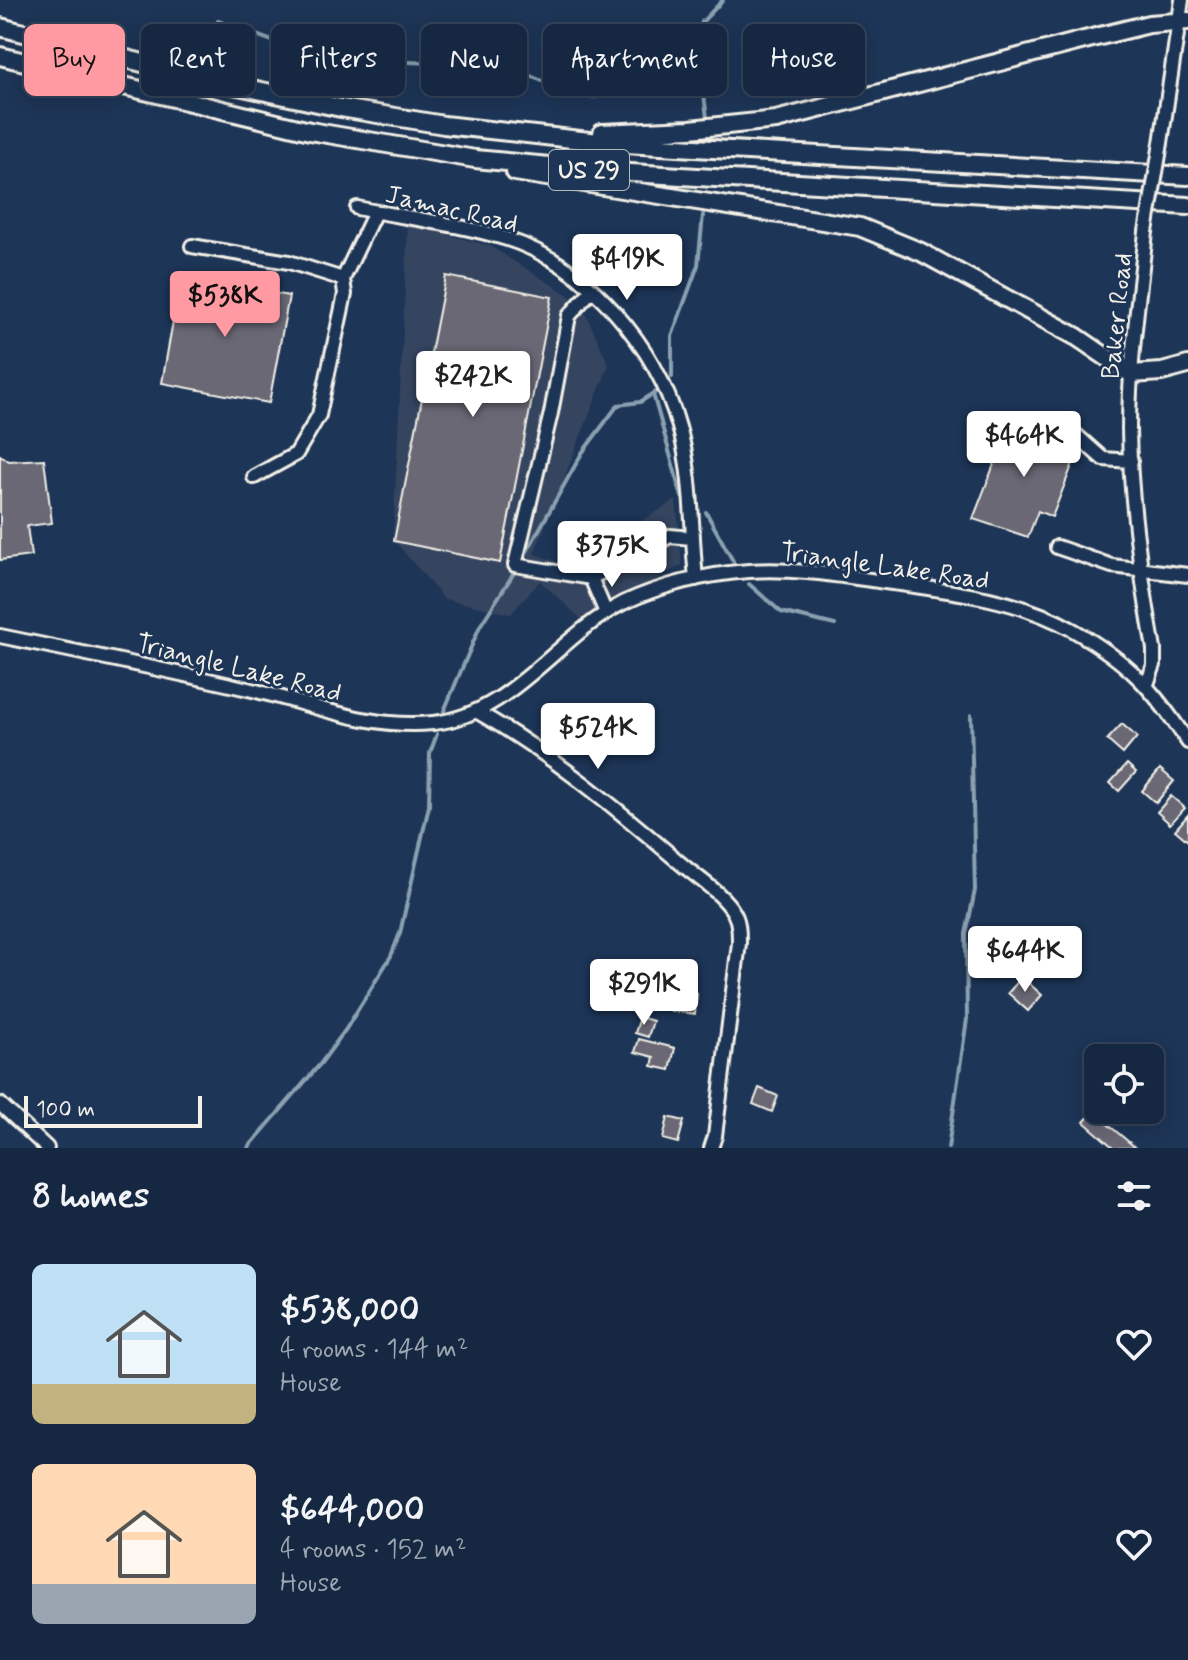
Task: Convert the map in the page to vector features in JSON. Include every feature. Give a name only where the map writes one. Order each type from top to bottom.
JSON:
[{"type":"highway","points":[[535,136],[690,129],[776,120],[1149,24],[1183,21]]},
{"type":"highway","name":"US 29","points":[[0,27],[206,79],[341,108],[444,125],[535,136],[1188,176]]},
{"type":"highway","name":"US 29","points":[[0,56],[310,131],[475,159],[614,172],[1188,206]]},
{"type":"highway","points":[[475,159],[523,175],[860,227],[921,252],[1077,337],[1131,374],[1162,372],[1188,365]]},
{"type":"street","name":"Baker Road","points":[[1147,684],[1154,665],[1154,649],[1141,569],[1131,461],[1131,374],[1146,232],[1183,21],[1182,0]]},
{"type":"street","name":"Jamac Road","points":[[357,208],[510,240],[543,255],[591,291],[627,327],[650,360],[680,428],[696,579]]},
{"type":"street","points":[[254,477],[296,454],[319,415],[345,294],[343,279],[375,212]]},
{"type":"street","points":[[192,246],[289,262],[343,279]]},
{"type":"street","points":[[591,291],[569,316],[551,413],[515,565],[586,577],[670,536],[692,538]]},
{"type":"street","points":[[1067,427],[1103,459],[1131,461]]},
{"type":"street","points":[[1057,547],[1112,566],[1188,575]]},
{"type":"street","name":"Triangle Lake Road","points":[[0,636],[252,689],[367,720],[403,725],[436,723],[476,711],[516,686],[606,613],[624,603],[696,579],[747,571],[788,570],[987,599],[1070,628],[1118,659],[1147,684],[1188,742]]},
{"type":"street","points":[[586,577],[606,613]]},
{"type":"street","points":[[476,711],[507,728],[595,791],[729,906],[739,926],[717,1121],[711,1148]]},
{"type":"street","points":[[0,1104],[47,1148]]},
{"type":"shaded area","points":[[408,224],[490,246],[581,303],[609,365],[534,554],[568,565],[676,500],[682,565],[582,620],[540,581],[511,614],[444,599],[393,539]]},
{"type":"building","points":[[181,276],[289,296],[269,403],[162,383]]},
{"type":"building","points":[[446,276],[552,297],[500,563],[394,541]]},
{"type":"building","points":[[1013,415],[1061,433],[1052,455],[1073,463],[1052,517],[1038,511],[1028,537],[973,519]]},
{"type":"building","points":[[0,455],[9,461],[44,459],[52,523],[27,526],[31,556],[0,560]]},
{"type":"building","points":[[1122,724],[1137,737],[1123,754],[1107,740]]},
{"type":"building","points":[[1127,764],[1136,772],[1119,791],[1110,783]]},
{"type":"building","points":[[1160,769],[1174,781],[1156,803],[1142,791]]},
{"type":"building","points":[[1171,796],[1185,808],[1170,824],[1157,812]]},
{"type":"building","points":[[1188,815],[1188,841],[1175,830]]},
{"type":"building","points":[[1022,977],[1042,995],[1028,1011],[1008,993]]},
{"type":"building","points":[[673,992],[697,994],[695,1014],[671,1011]]},
{"type":"building","points":[[640,1017],[653,1021],[648,1037],[635,1033]]},
{"type":"building","points":[[639,1039],[675,1048],[670,1070],[652,1066],[654,1057],[635,1052]]},
{"type":"building","points":[[759,1088],[778,1096],[772,1112],[753,1104]]},
{"type":"building","points":[[668,1117],[684,1121],[678,1143],[663,1139]]},
{"type":"building","points":[[1086,1124],[1107,1124],[1136,1148],[1114,1148]]},
{"type":"waterway","points":[[707,118],[697,39],[702,22],[723,0]]},
{"type":"waterway","points":[[218,21],[332,63],[383,61],[507,66],[543,81]]},
{"type":"waterway","points":[[585,96],[600,96]]},
{"type":"waterway","points":[[672,377],[672,336],[698,265],[703,215]]},
{"type":"waterway","points":[[444,711],[480,626],[521,562],[582,453],[618,405],[640,402],[656,392]]},
{"type":"waterway","points":[[653,394],[682,497]]},
{"type":"waterway","points":[[706,512],[733,561]]},
{"type":"waterway","points":[[749,584],[781,612],[835,625]]},
{"type":"waterway","points":[[948,1148],[967,1019],[966,934],[975,890],[971,715]]},
{"type":"waterway","points":[[248,1148],[321,1063],[391,956],[400,933],[429,806],[430,753],[437,734]]}]
